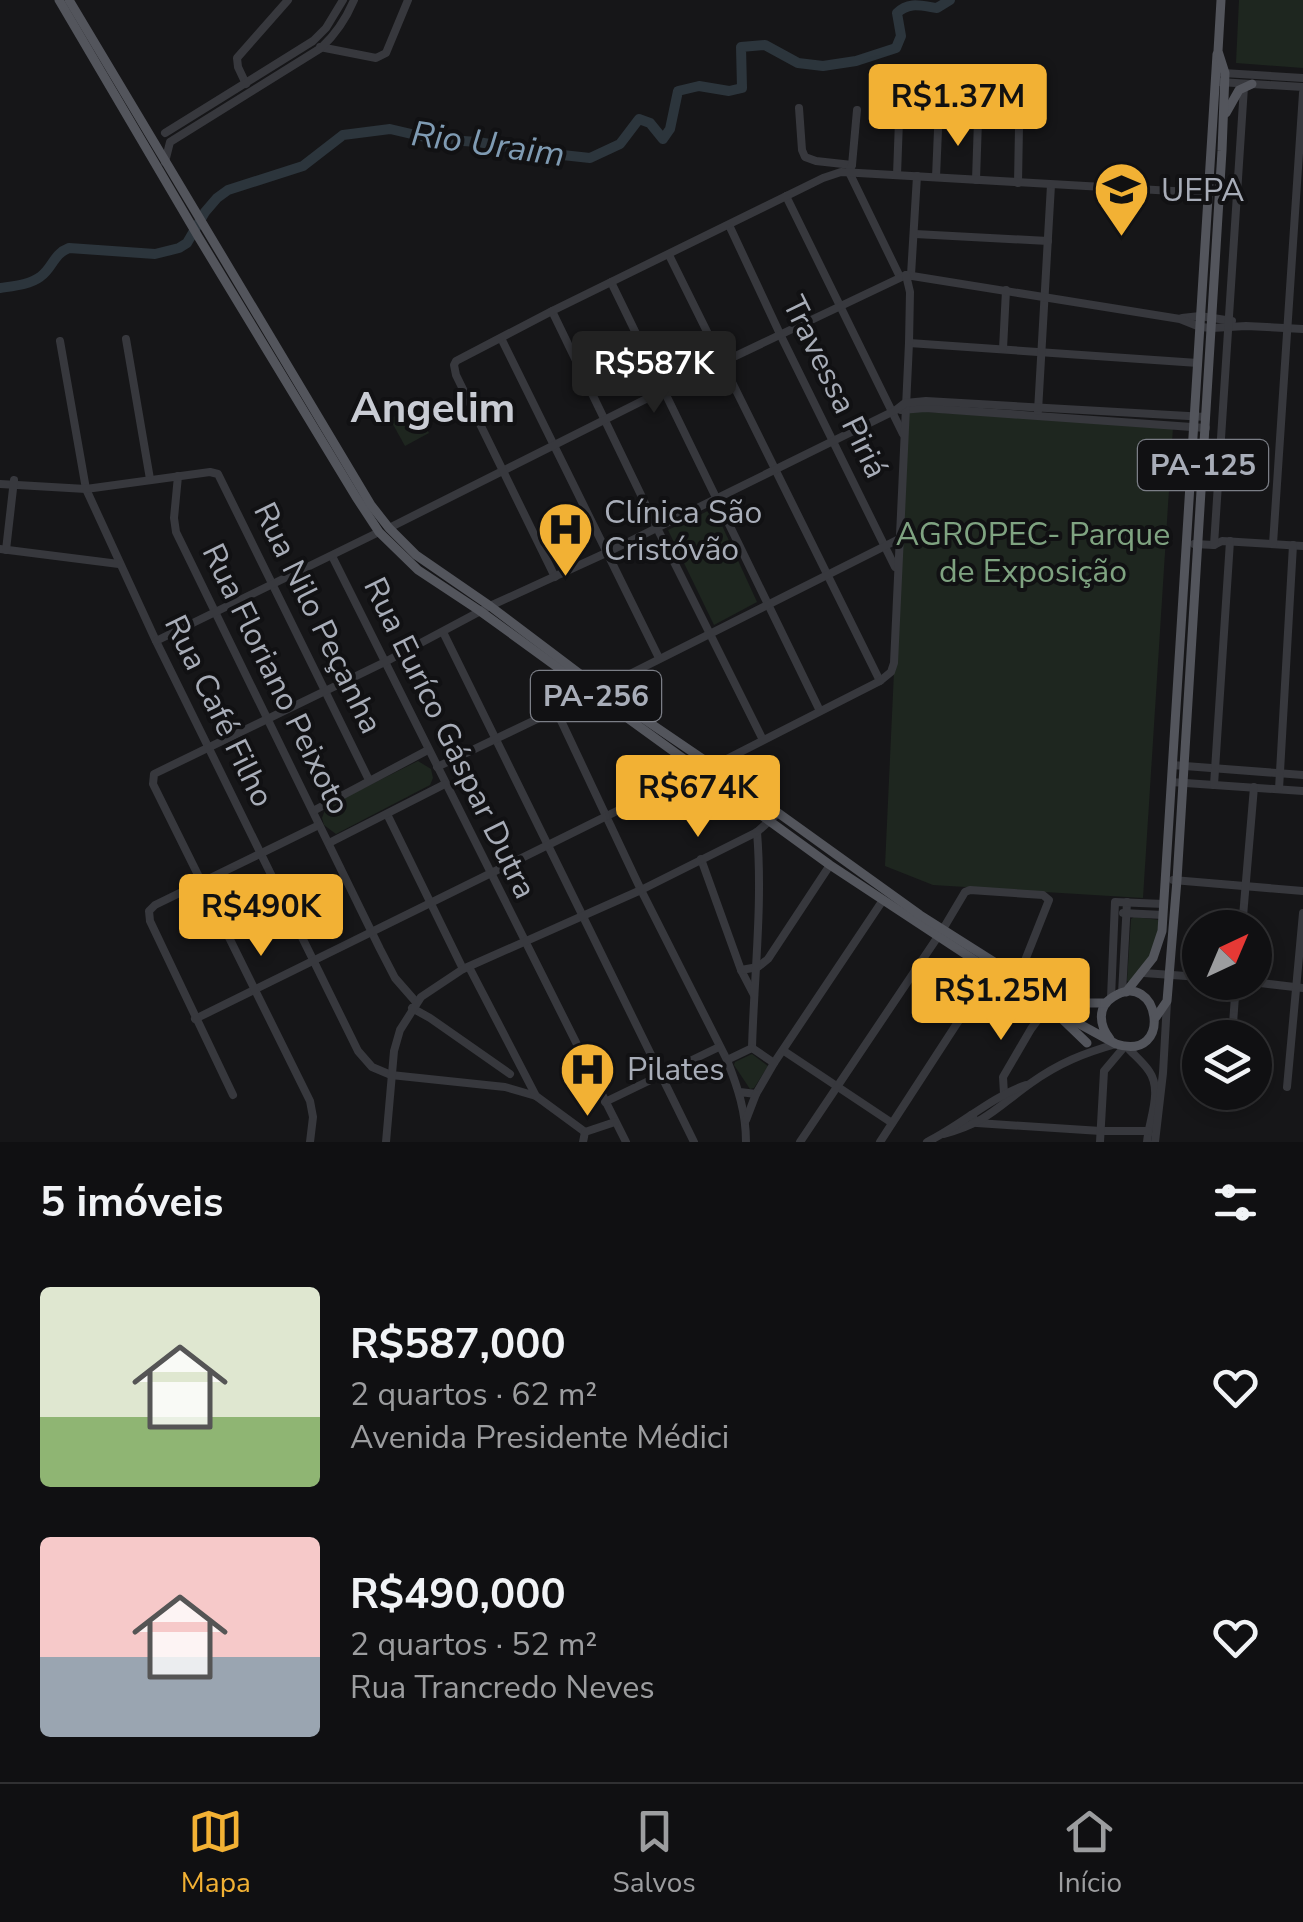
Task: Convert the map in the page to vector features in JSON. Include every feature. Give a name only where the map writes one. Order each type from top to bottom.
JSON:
[{"type":"main road","points":[[59,0],[187,209]]},
{"type":"main road","points":[[69,0],[165,162],[187,209]]},
{"type":"main road","name":"PA-125","points":[[1189,593],[1198,539],[1223,120],[1218,51],[1221,0]]},
{"type":"main road","name":"PA-125","points":[[1119,1044],[1137,1045],[1146,1040],[1167,1001],[1170,974],[1184,766],[1187,538],[1219,78]]},
{"type":"main road","points":[[1223,120],[1234,96],[1248,85]]},
{"type":"main road","name":"PA-256","points":[[187,209],[384,530],[588,690],[700,770],[990,971],[1051,1008],[1100,1029]]},
{"type":"main road","name":"PA-256","points":[[485,609],[713,766],[830,865],[883,900],[1043,993],[1063,1001],[1108,1001]]},
{"type":"main road","name":"PA-125","points":[[1108,1001],[1124,992],[1144,972],[1158,948],[1172,765],[1186,657]]},
{"type":"main road","name":"PA-125","points":[[1124,992],[1143,996],[1154,1009],[1156,1020]]},
{"type":"main road","points":[[1108,1001],[1100,1029],[1119,1044]]},
{"type":"main road","points":[[1051,1008],[1088,1048]]},
{"type":"street","points":[[251,92],[237,58],[288,0]]},
{"type":"street","points":[[165,132],[313,41],[343,0]]},
{"type":"street","points":[[170,142],[321,48],[348,15],[354,0]]},
{"type":"street","points":[[313,41],[321,48],[381,56],[386,53],[408,0]]},
{"type":"street","points":[[1219,78],[1303,78]]},
{"type":"street","points":[[1219,78],[1303,90],[1273,544]]},
{"type":"street","points":[[1214,785],[1229,324],[1248,85]]},
{"type":"street","points":[[897,175],[900,92]]},
{"type":"street","points":[[799,108],[802,150],[805,157],[816,161],[897,175],[1208,193]]},
{"type":"street","points":[[203,109],[209,118]]},
{"type":"street","points":[[196,1019],[713,766],[880,681],[890,672],[894,663],[903,434],[899,409],[909,343],[910,292],[906,276],[851,168],[857,110]]},
{"type":"street","points":[[976,180],[978,120]]},
{"type":"street","points":[[142,123],[165,132],[170,142],[165,162]]},
{"type":"street","points":[[1018,183],[1019,127]]},
{"type":"street","points":[[936,177],[938,130]]},
{"type":"street","points":[[555,577],[456,376],[456,360],[823,178],[851,168]]},
{"type":"street","points":[[906,276],[914,234],[917,176]]},
{"type":"street","points":[[1038,412],[1051,185]]},
{"type":"street","points":[[786,196],[839,305],[899,409]]},
{"type":"street","name":"Travessa Piriá","points":[[730,224],[897,570]]},
{"type":"street","points":[[914,234],[1048,241]]},
{"type":"street","points":[[669,254],[880,681]]},
{"type":"street","points":[[156,641],[664,390],[906,276],[1200,322],[1303,329]]},
{"type":"street","points":[[611,282],[820,711]]},
{"type":"street","points":[[1002,349],[1006,290]]},
{"type":"street","points":[[552,311],[763,740]]},
{"type":"street","points":[[501,338],[658,658]]},
{"type":"street","points":[[126,339],[150,478]]},
{"type":"street","name":"Rua Café Filho","points":[[60,341],[86,489],[156,641],[358,1051],[372,1067],[391,1076]]},
{"type":"street","points":[[909,343],[1198,362]]},
{"type":"street","points":[[310,1142],[314,1117],[310,1102],[153,784],[152,777],[158,772],[899,409],[1176,417],[1206,423]]},
{"type":"street","name":"Rua Nilo Peçanha","points":[[178,476],[210,472],[221,478],[369,780]]},
{"type":"street","points":[[0,481],[86,489],[178,476]]},
{"type":"street","name":"Rua Floriano Peixoto","points":[[178,476],[176,532],[395,978],[414,1005]]},
{"type":"street","points":[[14,483],[3,549],[120,564]]},
{"type":"street","points":[[1187,538],[1303,546]]},
{"type":"street","points":[[600,689],[898,539]]},
{"type":"street","points":[[1279,790],[1292,545]]},
{"type":"street","name":"Rua Euríco Gáspar Dutra","points":[[332,556],[626,1142]]},
{"type":"street","points":[[442,632],[694,1142]]},
{"type":"street","points":[[436,768],[556,710],[588,690]]},
{"type":"street","points":[[556,710],[727,1060],[740,1092],[746,1142]]},
{"type":"street","points":[[312,811],[428,750]]},
{"type":"street","points":[[1172,765],[1303,775]]},
{"type":"street","points":[[1171,782],[1303,791]]},
{"type":"street","points":[[329,843],[445,784]]},
{"type":"street","points":[[1244,910],[1254,788]]},
{"type":"street","points":[[387,814],[430,903],[536,1096]]},
{"type":"street","points":[[386,1142],[394,1051],[400,1030],[414,1005],[433,987],[466,968],[641,890],[757,832],[774,818]]},
{"type":"street","points":[[233,1095],[150,921],[150,911],[155,905],[319,824]]},
{"type":"street","points":[[752,1048],[758,967],[757,832]]},
{"type":"street","points":[[701,859],[741,970],[754,995]]},
{"type":"street","points":[[741,970],[758,967],[768,959],[830,865]]},
{"type":"street","points":[[1165,880],[1303,892]]},
{"type":"street","points":[[800,1142],[966,892],[1050,900],[1018,978]]},
{"type":"street","points":[[746,1120],[774,1063],[883,900]]},
{"type":"street","points":[[1108,1001],[1115,902],[1163,910]]},
{"type":"street","points":[[1124,992],[1126,902]]},
{"type":"street","points":[[1113,913],[1163,910]]},
{"type":"street","points":[[1287,1087],[1300,988],[1303,913]]},
{"type":"street","points":[[894,1142],[882,1139],[990,971]]},
{"type":"street","points":[[1144,972],[1182,975]]},
{"type":"street","points":[[1272,984],[1300,988]]},
{"type":"street","name":"PA-125","points":[[1155,1142],[1167,1001]]},
{"type":"street","points":[[414,1005],[510,1074]]},
{"type":"street","points":[[1002,1126],[1002,1077],[1051,1008]]},
{"type":"street","name":"PA-125","points":[[1156,1020],[1164,1038]]},
{"type":"street","points":[[974,1119],[1001,1095],[1030,1083],[1088,1048],[1100,1029]]},
{"type":"street","points":[[1088,1048],[1119,1044]]},
{"type":"street","points":[[1100,1142],[1104,1071],[1119,1044]]},
{"type":"street","points":[[1119,1044],[1151,1074],[1163,1072]]},
{"type":"street","points":[[605,1102],[718,1047]]},
{"type":"street","points":[[727,1060],[752,1048]]},
{"type":"street","points":[[752,1048],[774,1063]]},
{"type":"street","points":[[1088,1048],[1104,1071]]},
{"type":"street","points":[[784,1051],[892,1123]]},
{"type":"street","points":[[505,1087],[510,1074],[520,1068]]},
{"type":"street","points":[[1147,1142],[1156,1094],[1151,1074]]},
{"type":"street","points":[[391,1076],[505,1087],[536,1096],[585,1132]]},
{"type":"street","points":[[927,1142],[1005,1105],[1030,1083]]},
{"type":"street","points":[[740,1092],[756,1094]]},
{"type":"street","points":[[974,1119],[1002,1126],[1148,1131]]},
{"type":"street","points":[[585,1132],[615,1122]]},
{"type":"street","points":[[584,1142],[585,1132]]},
{"type":"green space","points":[[1239,0],[1303,0],[1303,68],[1236,63]]},
{"type":"green space","points":[[413,406],[429,433],[405,446],[390,419]]},
{"type":"green space","name":"AGROPEC- Parque de Exposição","points":[[906,413],[1173,427],[1143,898],[933,885],[885,866]]},
{"type":"green space","points":[[714,508],[757,602],[714,625],[668,530]]},
{"type":"green space","points":[[418,761],[431,769],[430,785],[336,834],[324,825],[326,807]]},
{"type":"green space","points":[[1134,917],[1160,920],[1154,952],[1130,982],[1127,981]]},
{"type":"green space","points":[[752,1054],[768,1066],[750,1089],[734,1065]]},
{"type":"waterway","name":"Rio Uraim","points":[[0,288],[36,280],[69,248],[155,254],[179,248],[187,243],[205,212],[228,190],[303,166],[343,135],[390,129],[433,139],[590,158],[620,144],[639,119],[650,123],[663,139],[670,129],[678,91],[699,86],[729,91],[742,88],[741,47],[765,45],[798,63],[823,66],[856,61],[896,48],[901,36],[897,13],[902,9],[916,5],[937,8],[950,0]]},
{"type":"place","name":"UEPA","points":[[1122,239]]},
{"type":"place","name":"Clínica São Cristóvão","points":[[565,579]]},
{"type":"place","name":"Pilates","points":[[588,1118]]},
{"type":"district","name":"Angelim","points":[[433,408]]}]
